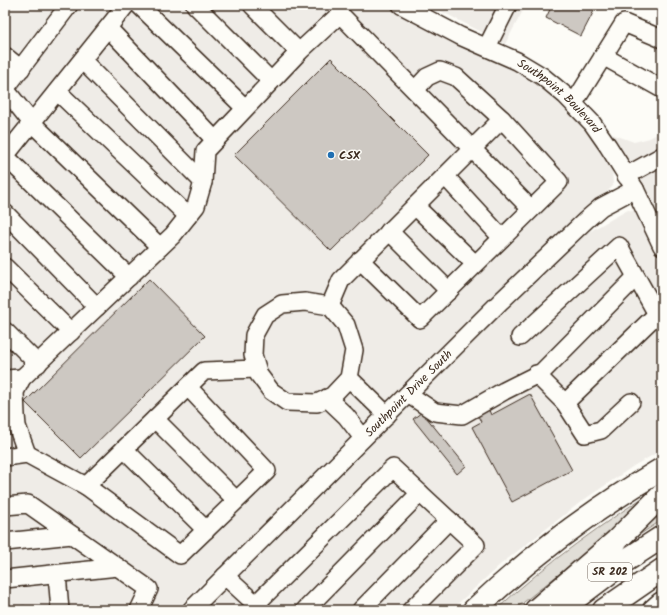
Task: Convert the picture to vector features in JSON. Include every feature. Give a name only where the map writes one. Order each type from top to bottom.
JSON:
[{"type":"highway","points":[[474,610],[552,543],[602,507],[662,469]]},
{"type":"highway","points":[[536,610],[616,541],[662,495]]},
{"type":"highway","name":"SR 202","points":[[560,610],[625,561],[662,537]]},
{"type":"highway","points":[[604,610],[662,570]]},
{"type":"highway","points":[[654,610],[662,603]]},
{"type":"street","points":[[69,5],[5,89],[32,123],[160,247]]},
{"type":"street","points":[[126,5],[83,61],[5,156],[129,277]]},
{"type":"street","points":[[139,5],[245,108]]},
{"type":"street","points":[[195,5],[271,81]]},
{"type":"street","points":[[252,5],[299,52]]},
{"type":"street","name":"Southpoint Boulevard","points":[[401,5],[460,36],[517,61],[542,76],[574,103],[592,123],[630,182],[662,246]]},
{"type":"street","points":[[487,47],[508,5]]},
{"type":"street","points":[[27,454],[17,426],[10,416],[14,392],[22,378],[173,236],[196,206],[203,182],[205,151],[299,52],[343,9],[415,90],[531,209]]},
{"type":"street","points":[[574,103],[624,23],[662,39]]},
{"type":"street","points":[[108,28],[215,140]]},
{"type":"street","points":[[5,56],[21,69]]},
{"type":"street","points":[[603,56],[662,89]]},
{"type":"street","points":[[83,61],[203,182]]},
{"type":"street","points":[[360,260],[420,319],[559,182],[502,119],[456,77],[440,71],[427,78],[415,90]]},
{"type":"street","points":[[58,92],[188,216]]},
{"type":"street","points":[[330,306],[341,280],[502,119]]},
{"type":"street","name":"Southpoint Drive South","points":[[191,610],[501,301],[586,220],[662,156]]},
{"type":"street","points":[[444,176],[502,238]]},
{"type":"street","points":[[415,206],[475,264]]},
{"type":"street","points":[[5,213],[98,307]]},
{"type":"street","points":[[389,232],[449,291]]},
{"type":"street","points":[[520,337],[619,246],[636,277],[659,313],[565,403]]},
{"type":"street","points":[[5,267],[71,332]]},
{"type":"street","points":[[408,394],[436,412],[462,415],[504,391],[542,372],[636,277]]},
{"type":"street","points":[[305,302],[330,306],[346,325],[354,350],[349,378],[332,396],[318,403],[287,402],[271,391],[258,375],[253,355],[254,335],[265,315],[282,304],[305,302]]},
{"type":"street","points":[[5,331],[38,364]]},
{"type":"street","points":[[86,486],[204,371],[257,369]]},
{"type":"street","points":[[536,374],[565,403],[585,434],[601,430],[631,402]]},
{"type":"street","points":[[5,379],[22,378]]},
{"type":"street","points":[[349,378],[387,415]]},
{"type":"street","points":[[5,457],[27,454],[86,486],[180,555],[267,471],[188,387]]},
{"type":"street","points":[[327,398],[346,416],[364,438]]},
{"type":"street","points":[[155,419],[236,500]]},
{"type":"street","points":[[124,449],[206,530]]},
{"type":"street","points":[[224,576],[258,608],[393,468],[476,545],[411,610]]},
{"type":"street","points":[[305,610],[420,493]]},
{"type":"street","points":[[5,506],[28,504],[149,589],[139,610]]},
{"type":"street","points":[[361,610],[449,520]]},
{"type":"street","points":[[5,542],[72,535]]},
{"type":"street","points":[[5,579],[118,568]]},
{"type":"street","points":[[57,574],[60,610]]},
{"type":"shaded area","points":[[5,5],[56,5],[5,72]]},
{"type":"shaded area","points":[[78,5],[386,5],[525,76],[563,99],[593,135],[612,166],[613,186],[186,599],[178,610],[5,610],[5,100]]},
{"type":"shaded area","points":[[429,5],[526,5],[505,44]]},
{"type":"shaded area","points":[[662,131],[662,232],[612,134],[634,142],[650,138]]},
{"type":"shaded area","points":[[628,210],[635,211],[662,267],[662,450],[635,465],[582,501],[501,564],[451,610],[203,610],[576,239]]},
{"type":"shaded area","points":[[662,485],[599,542],[514,610],[496,610],[515,592],[556,559]]},
{"type":"shaded area","points":[[662,512],[662,520],[633,539],[660,515]]},
{"type":"building","points":[[552,5],[597,5],[581,36],[546,18]]},
{"type":"building","name":"CSX","points":[[331,58],[428,155],[331,251],[234,155]]},
{"type":"building","points":[[149,279],[205,336],[81,458],[25,402]]},
{"type":"building","points":[[530,394],[572,470],[512,502],[472,427],[481,422],[477,414],[488,408],[491,415]]},
{"type":"building","points":[[422,412],[466,466],[457,474],[413,419]]},
{"type":"building","points":[[25,606],[26,610],[5,610],[5,608]]},
{"type":"place","name":"CSX","points":[[331,155]]}]
